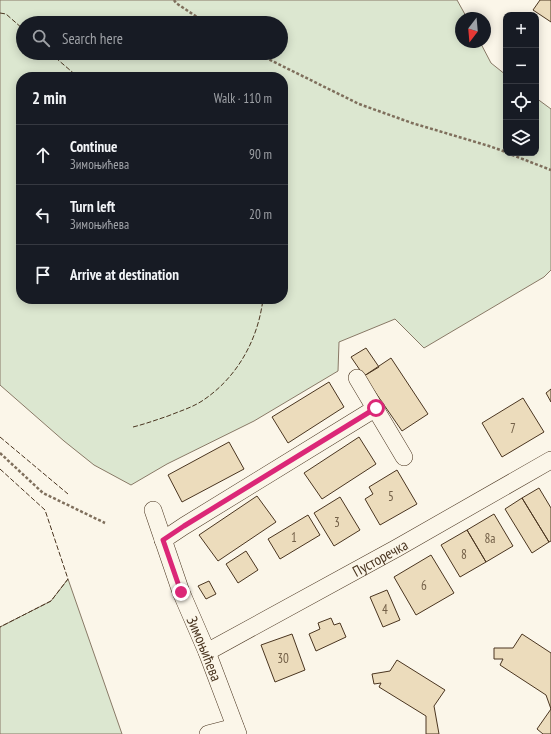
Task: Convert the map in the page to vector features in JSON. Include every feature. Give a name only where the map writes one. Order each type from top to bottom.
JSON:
[{"type":"street","points":[[357,378],[404,457]]},
{"type":"street","points":[[163,540],[376,408]]},
{"type":"street","name":"Пусторечка","points":[[207,652],[397,548],[551,460]]},
{"type":"street","name":"Зимоњићева","points":[[153,510],[181,592],[207,652],[237,730]]},
{"type":"street","points":[[208,734],[237,730]]},
{"type":"path","points":[[174,0],[176,3],[196,16]]},
{"type":"path","points":[[270,60],[359,104],[412,123],[503,151]]},
{"type":"path","points":[[515,156],[551,170]]},
{"type":"path","points":[[0,454],[43,493],[105,523]]},
{"type":"green space","points":[[0,0],[457,0],[464,12],[455,12],[455,48],[483,48],[491,63],[503,73],[503,156],[539,156],[539,100],[551,109],[551,270],[544,277],[424,348],[395,319],[339,342],[338,371],[254,421],[167,464],[131,485],[94,465],[0,385]]},
{"type":"green space","points":[[68,579],[122,734],[0,734],[0,627],[51,601]]},
{"type":"building","points":[[540,0],[551,0],[551,22],[539,14],[539,12],[533,10]]},
{"type":"building","points":[[366,348],[379,367],[364,376],[351,357]]},
{"type":"building","points":[[391,358],[428,414],[402,431],[364,376]]},
{"type":"building","points":[[329,382],[344,407],[288,443],[272,417]]},
{"type":"building","points":[[551,389],[551,402],[546,393]]},
{"type":"building","points":[[523,398],[544,432],[502,457],[482,423]]},
{"type":"building","points":[[359,437],[376,464],[322,499],[304,473]]},
{"type":"building","points":[[229,442],[244,469],[182,502],[168,475]]},
{"type":"building","points":[[397,470],[417,504],[380,525],[365,499],[373,494],[369,487]]},
{"type":"building","points":[[539,488],[551,508],[551,541],[549,542],[522,498]]},
{"type":"building","points":[[257,496],[276,522],[218,561],[199,535]]},
{"type":"building","points":[[340,497],[360,530],[334,546],[314,513]]},
{"type":"building","points":[[522,498],[549,542],[532,553],[505,509]]},
{"type":"building","points":[[494,514],[513,546],[486,562],[467,530]]},
{"type":"building","points":[[308,515],[320,535],[280,559],[268,539]]},
{"type":"building","points":[[467,530],[486,562],[460,577],[441,545]]},
{"type":"building","points":[[246,551],[258,570],[238,583],[226,564]]},
{"type":"building","points":[[431,555],[454,593],[416,615],[394,577]]},
{"type":"building","points":[[209,581],[216,594],[206,599],[198,586]]},
{"type":"building","points":[[387,590],[400,620],[383,627],[370,597]]},
{"type":"building","points":[[331,618],[334,625],[340,623],[346,637],[316,651],[309,634],[320,629],[318,623]]},
{"type":"building","points":[[292,634],[305,670],[275,682],[261,645]]},
{"type":"building","points":[[522,634],[551,653],[551,709],[546,695],[500,665],[503,659],[494,659],[494,648],[513,648]]},
{"type":"building","points":[[397,660],[445,690],[434,706],[439,734],[426,734],[426,716],[379,687],[381,683],[374,684],[372,674],[390,671]]},
{"type":"building","points":[[551,709],[551,734],[543,734],[537,729]]},
{"type":"fence","points":[[0,13],[6,14],[16,23]]},
{"type":"fence","points":[[58,60],[72,72]]},
{"type":"fence","points":[[133,427],[194,406],[214,392],[226,381],[244,357],[251,343],[262,304]]},
{"type":"fence","points":[[0,437],[68,494]]},
{"type":"fence","points":[[0,469],[45,510],[68,579],[51,601],[0,627]]},
{"type":"route","points":[[181,592],[163,540],[376,408]]}]
